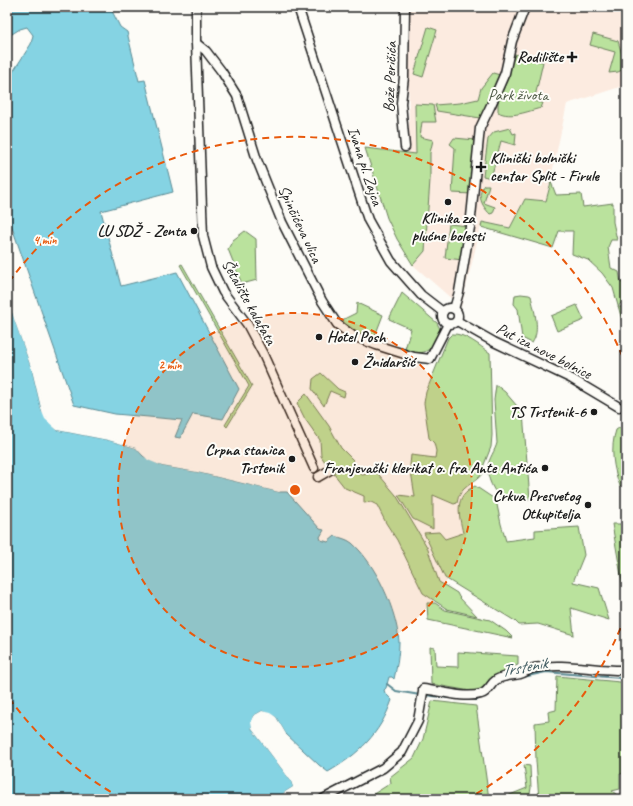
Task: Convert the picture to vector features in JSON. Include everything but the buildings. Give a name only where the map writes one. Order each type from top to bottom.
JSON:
[{"type":"street","points":[[196,7],[196,43]]},
{"type":"street","name":"Ivana pl. Zajca","points":[[298,7],[368,220],[391,261],[421,294],[443,312]]},
{"type":"street","name":"Bože Peričića","points":[[405,7],[402,103],[405,147]]},
{"type":"street","points":[[454,309],[459,292],[470,227],[480,128],[505,73],[512,40],[525,7]]},
{"type":"street","name":"Spinčićeva ulica","points":[[196,43],[206,51],[222,72],[237,96],[257,160],[282,222],[322,301],[337,324],[352,336],[414,357],[430,359],[448,324]]},
{"type":"street","name":"Šetalište kalafata","points":[[196,43],[203,236],[211,267],[223,292],[254,336],[314,468]]},
{"type":"street","points":[[449,308],[454,309],[459,314],[457,321],[453,324],[448,324],[442,319],[443,312],[449,308]]},
{"type":"street","name":"Put iza nove bolnice","points":[[457,321],[494,342],[572,378],[618,407]]},
{"type":"street","points":[[318,477],[330,470]]},
{"type":"street","points":[[323,799],[383,768],[402,752],[418,721],[423,693],[481,694],[487,691],[490,684],[501,677],[521,674],[528,669],[568,667],[626,670]]},
{"type":"shaded area","name":"Klinički bolnički centar Split - Firule","points":[[408,7],[626,7],[626,85],[567,104],[546,201],[525,199],[510,228],[482,222],[461,307],[413,265],[406,203],[409,132]]},
{"type":"green space","points":[[428,27],[437,30],[423,77],[414,74]]},
{"type":"green space","points":[[593,34],[618,41],[626,68],[618,72],[609,73],[615,52],[590,45]]},
{"type":"green space","name":"Park života","points":[[515,54],[543,62],[534,101],[543,103],[541,108],[514,115],[508,115],[498,112],[498,102]]},
{"type":"green space","points":[[493,73],[500,75],[480,118],[437,111],[435,105],[460,103],[478,99],[481,88]]},
{"type":"green space","points":[[415,104],[433,105],[436,122],[422,122],[420,137],[433,140],[430,153],[430,180],[425,251],[413,265],[397,239],[387,218],[365,148],[416,154]]},
{"type":"green space","points":[[510,128],[513,134],[516,133],[515,145],[501,141],[491,178],[483,176],[488,139],[494,132]]},
{"type":"green space","points":[[454,138],[476,140],[472,194],[452,193],[455,148],[450,144]]},
{"type":"green space","points":[[551,182],[556,195],[581,194],[583,207],[613,203],[613,222],[617,240],[611,240],[608,247],[611,268],[619,272],[621,283],[625,281],[626,296],[618,307],[613,288],[602,273],[588,260],[572,254],[573,231],[559,231],[553,248],[481,227],[482,222],[510,228],[525,199],[546,201]]},
{"type":"green space","points":[[484,185],[489,185],[484,203],[495,207],[493,213],[490,214],[482,204],[480,196]]},
{"type":"green space","points":[[449,224],[468,226],[463,260],[445,258]]},
{"type":"green space","points":[[245,231],[256,239],[257,280],[242,284],[228,249],[233,240]]},
{"type":"green space","points":[[182,264],[252,386],[227,427],[225,425],[249,386],[180,265]]},
{"type":"green space","points":[[402,293],[437,323],[440,329],[435,342],[428,350],[424,352],[418,353],[405,349],[411,329],[389,319]]},
{"type":"green space","points":[[521,294],[531,296],[534,308],[536,333],[532,343],[522,338],[518,309],[514,304],[515,295]]},
{"type":"green space","points":[[357,303],[383,315],[373,341],[356,335],[342,325],[344,319],[356,313]]},
{"type":"green space","points":[[577,305],[584,320],[557,331],[551,316]]},
{"type":"green space","points":[[618,307],[626,307],[626,334]]},
{"type":"green space","points":[[452,334],[457,334],[467,338],[490,353],[491,447],[483,467],[483,473],[464,489],[458,497],[457,503],[454,504],[433,495],[433,529],[413,519],[398,495],[415,497],[410,465],[411,455],[435,458],[436,451],[434,443],[429,438],[424,403],[426,392],[448,338]]},
{"type":"green space","points":[[321,373],[338,389],[345,392],[344,397],[330,391],[324,406],[312,389],[313,379]]},
{"type":"green space","points":[[496,385],[505,392],[523,413],[530,499],[512,498],[503,500],[489,480],[489,463],[497,443],[494,400]]},
{"type":"green space","points":[[306,394],[329,426],[341,448],[353,460],[353,467],[362,475],[368,474],[374,469],[396,495],[427,547],[439,582],[457,593],[477,616],[447,609],[423,593],[397,540],[377,505],[371,502],[364,503],[364,496],[345,488],[321,456],[320,440],[305,419],[297,403]]},
{"type":"green space","points":[[619,428],[626,429],[626,483],[620,486],[613,458],[614,437],[616,430]]},
{"type":"green space","points":[[475,486],[496,500],[506,541],[535,537],[535,530],[579,527],[584,555],[573,582],[599,588],[609,620],[571,608],[574,635],[538,624],[519,625],[515,621],[445,578],[424,533],[439,532],[445,539],[463,533],[459,513],[460,501],[468,490]]},
{"type":"green space","points":[[612,524],[626,524],[626,604]]},
{"type":"green space","points":[[427,603],[435,603],[445,610],[490,620],[513,638],[428,620]]},
{"type":"green space","points":[[430,647],[435,648],[436,666],[458,667],[458,652],[518,656],[518,665],[512,667],[511,673],[497,674],[490,679],[485,688],[476,692],[431,684]]},
{"type":"green space","points":[[557,676],[620,682],[626,684],[626,773],[620,774],[620,789],[612,791],[617,795],[603,799],[539,799],[535,723],[549,721],[548,712],[556,710]]},
{"type":"green space","points":[[432,701],[476,706],[489,799],[335,799],[372,795],[391,783],[390,777],[414,758],[423,739]]},
{"type":"green space","points":[[524,765],[530,766],[531,788],[529,799],[500,799],[527,788]]},
{"type":"water","points":[[7,7],[110,7],[120,27],[127,32],[139,81],[145,80],[173,192],[101,211],[121,286],[177,272],[239,389],[223,419],[193,414],[180,438],[175,437],[182,420],[115,414],[74,405],[7,213],[7,81],[31,44],[33,35],[27,27],[20,29],[7,37]]},
{"type":"water","points":[[7,298],[32,370],[42,412],[57,430],[108,440],[136,448],[143,456],[162,466],[197,472],[279,492],[287,492],[320,529],[324,530],[320,537],[321,540],[328,542],[335,536],[348,540],[361,552],[377,575],[390,603],[399,642],[394,679],[389,677],[384,690],[392,700],[387,712],[375,733],[349,758],[328,772],[286,734],[276,717],[262,711],[253,716],[252,729],[291,781],[293,787],[278,799],[7,799]]},
{"type":"pier","points":[[7,296],[9,297],[34,369],[44,412],[58,428],[108,438],[137,446],[149,458],[163,464],[197,470],[282,490],[279,492],[197,472],[162,466],[148,460],[136,448],[108,440],[57,430],[45,419],[42,412],[32,370]]},
{"type":"pier","points":[[262,711],[270,713],[276,717],[286,734],[286,736],[275,718],[262,713],[254,717],[254,728],[293,779],[295,788],[280,799],[278,799],[293,787],[291,781],[252,729],[251,722],[253,716]]},
{"type":"waterway","name":"Trstenik","points":[[523,677],[546,672],[620,678],[626,681]]},
{"type":"waterway","name":"Trstenik","points":[[387,684],[396,691],[420,695]]},
{"type":"waterway","name":"Trstenik","points":[[425,695],[450,698]]},
{"type":"waterway","name":"Trstenik","points":[[471,699],[477,700],[482,697]]},
{"type":"place","name":"Rodilište","points":[[572,57]]},
{"type":"place","name":"Klinički bolnički centar Split - Firule","points":[[481,167]]},
{"type":"place","name":"Klinika za plućne bolesti","points":[[448,202]]},
{"type":"place","name":"LU SDŽ - Zenta","points":[[194,231]]},
{"type":"place","name":"Hotel Posh","points":[[319,337]]},
{"type":"place","name":"Žnidaršić","points":[[355,362]]},
{"type":"place","name":"TS Trstenik-6","points":[[594,412]]},
{"type":"place","name":"Crpna stanica Trstenik","points":[[292,459]]},
{"type":"place","name":"Franjevački klerikat o. fra Ante Antića","points":[[545,468]]},
{"type":"place","name":"Crkva Presvetog Otkupitelja","points":[[588,505]]}]
